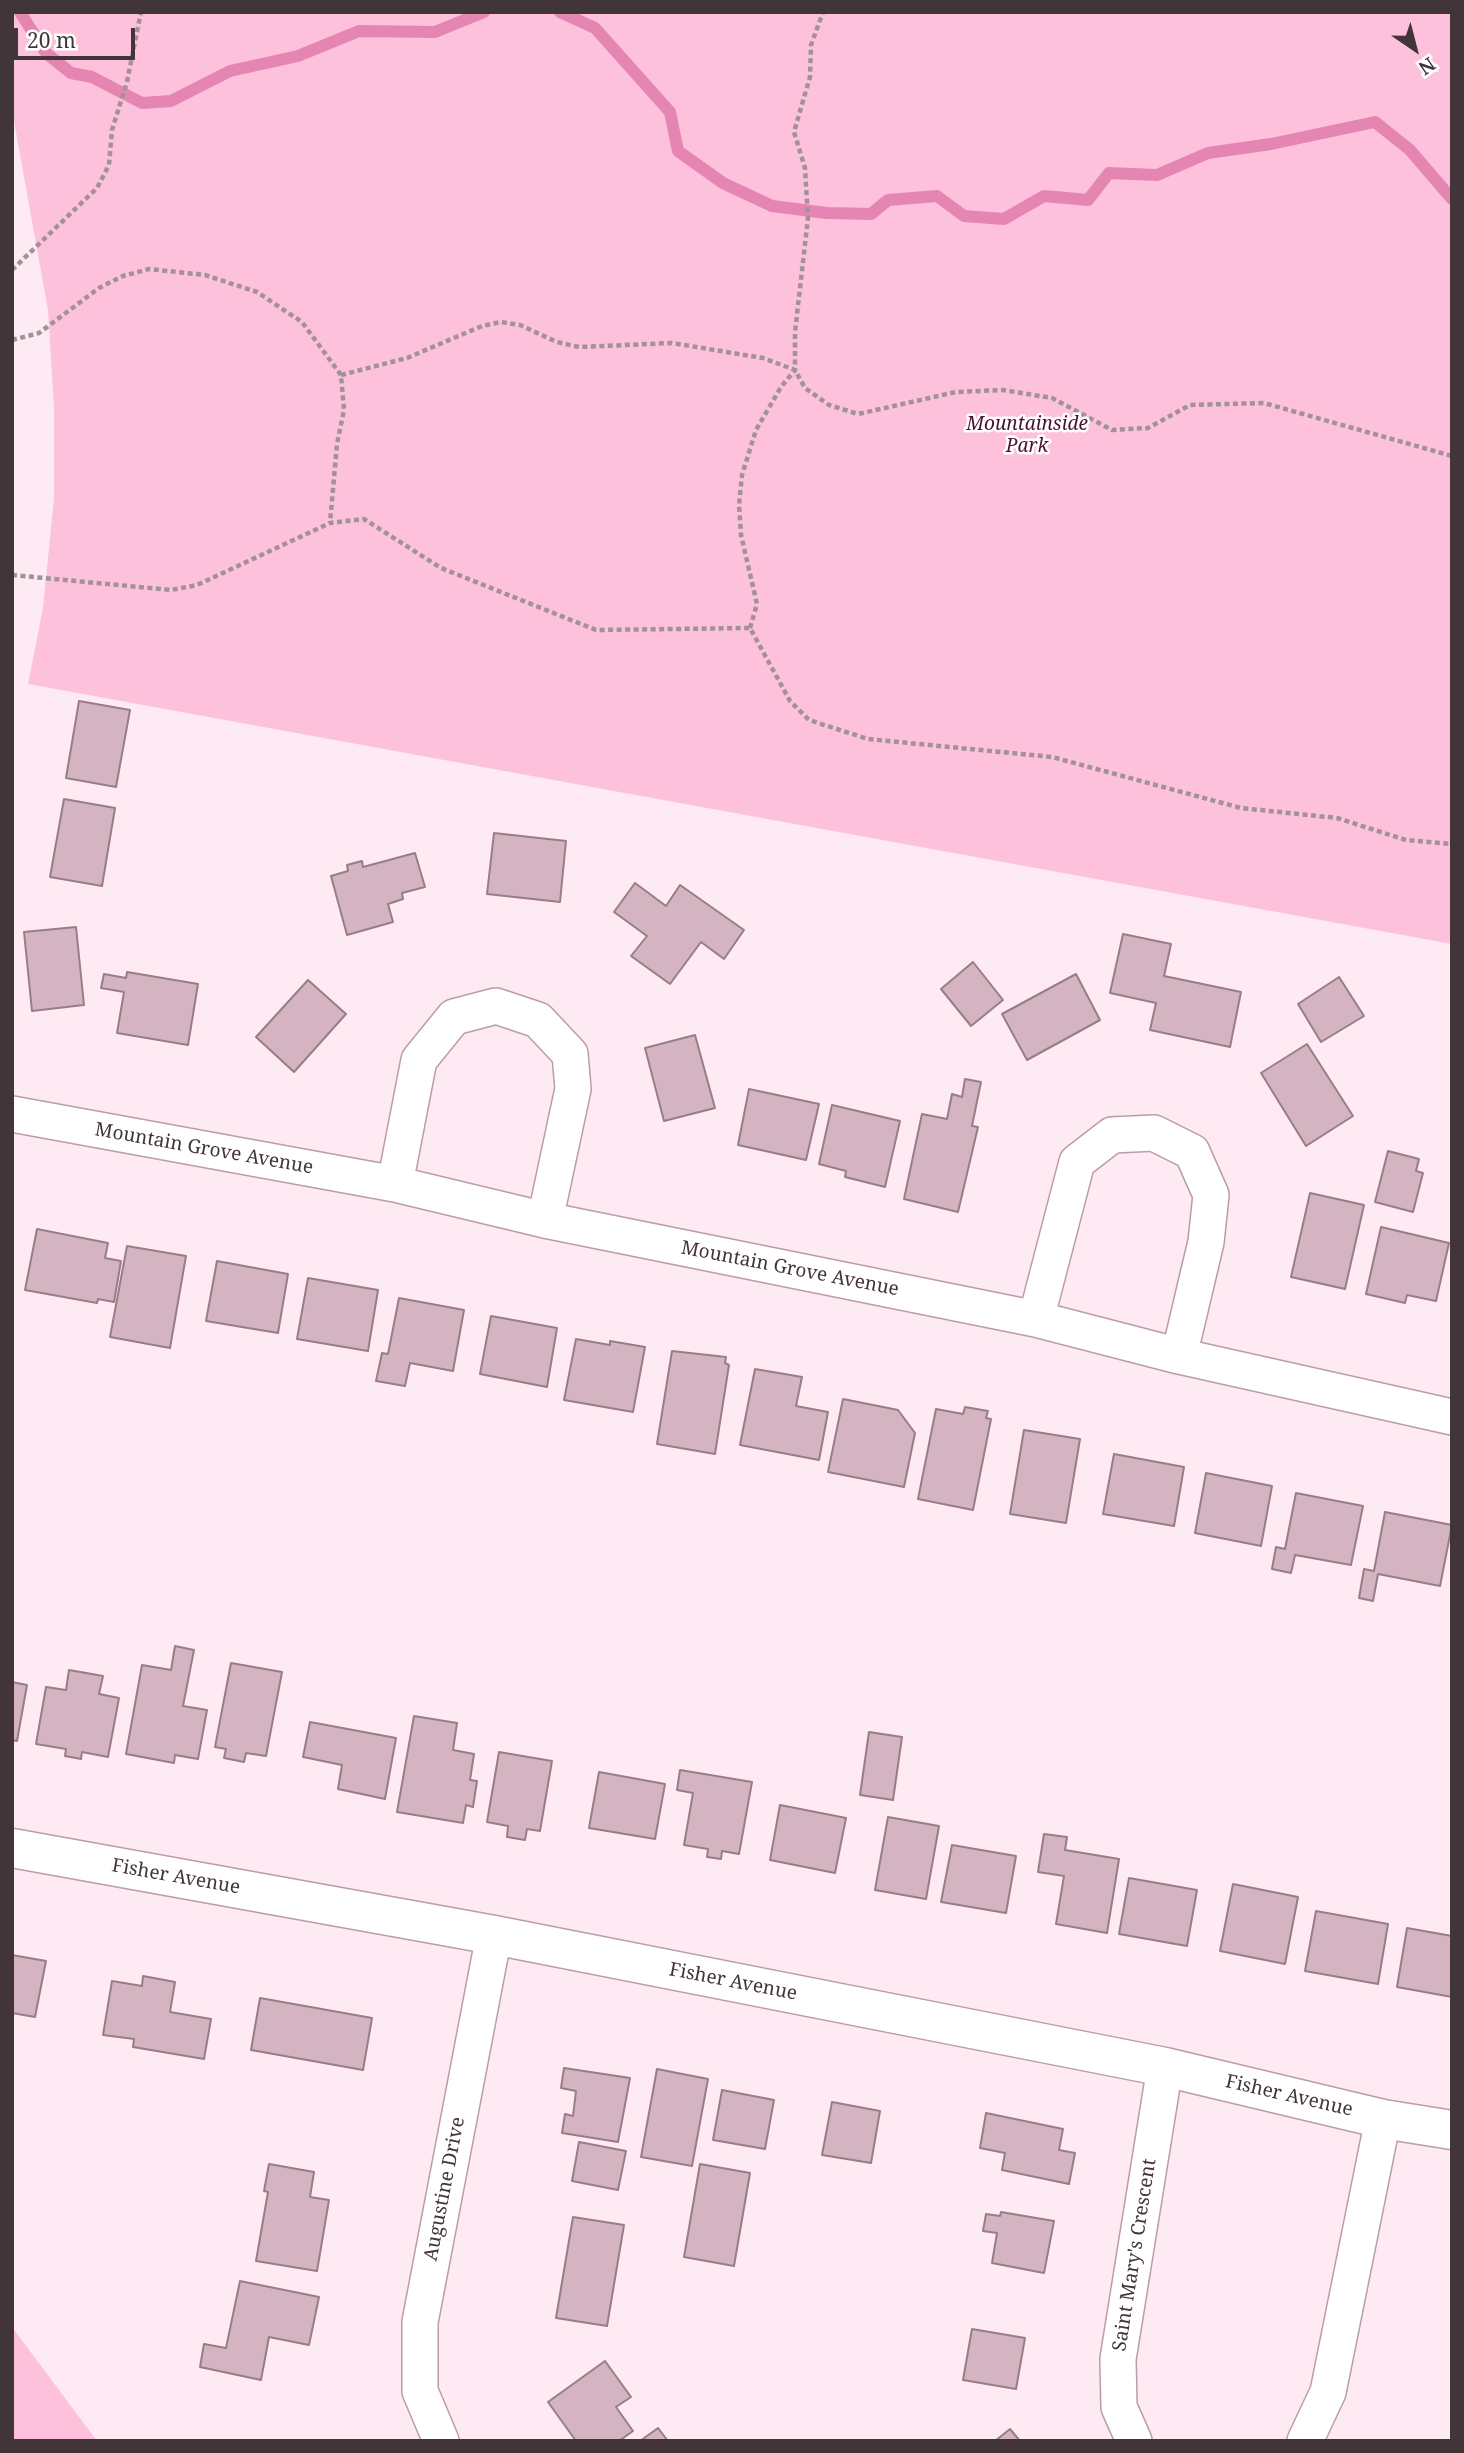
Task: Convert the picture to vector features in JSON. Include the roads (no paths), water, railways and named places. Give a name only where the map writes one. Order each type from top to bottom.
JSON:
[{"type":"street","points":[[396,1184],[419,1060],[454,1017],[496,1006],[538,1020],[569,1054],[573,1089],[545,1220]]},
{"type":"street","name":"Mountain Grove Avenue","points":[[12,1114],[396,1184],[545,1220],[1036,1319],[1179,1356],[1452,1418]]},
{"type":"street","points":[[1036,1319],[1077,1162],[1112,1135],[1154,1133],[1192,1152],[1211,1195],[1206,1242],[1179,1356]]},
{"type":"street","name":"Fisher Avenue","points":[[12,1848],[494,1936],[1165,2067],[1383,2119],[1452,2130]]},
{"type":"street","name":"Augustine Drive","points":[[441,2441],[420,2391],[420,2322],[494,1936]]},
{"type":"street","name":"Saint Mary's Crescent","points":[[1134,2441],[1119,2407],[1118,2359],[1165,2067]]},
{"type":"street","points":[[1305,2441],[1328,2392],[1383,2119]]},
{"type":"waterway","points":[[20,12],[46,53],[71,73],[92,77],[142,103],[171,101],[230,71],[298,56],[359,31],[435,32],[484,12]]},
{"type":"waterway","points":[[560,12],[595,28],[670,112],[678,151],[723,183],[772,206],[827,213],[871,214],[888,200],[937,196],[964,216],[1004,219],[1044,196],[1088,200],[1109,173],[1157,175],[1208,153],[1271,144],[1375,122],[1410,150],[1452,199]]},
{"type":"park label","name":"Mountainside Park","points":[[1027,436]]}]
